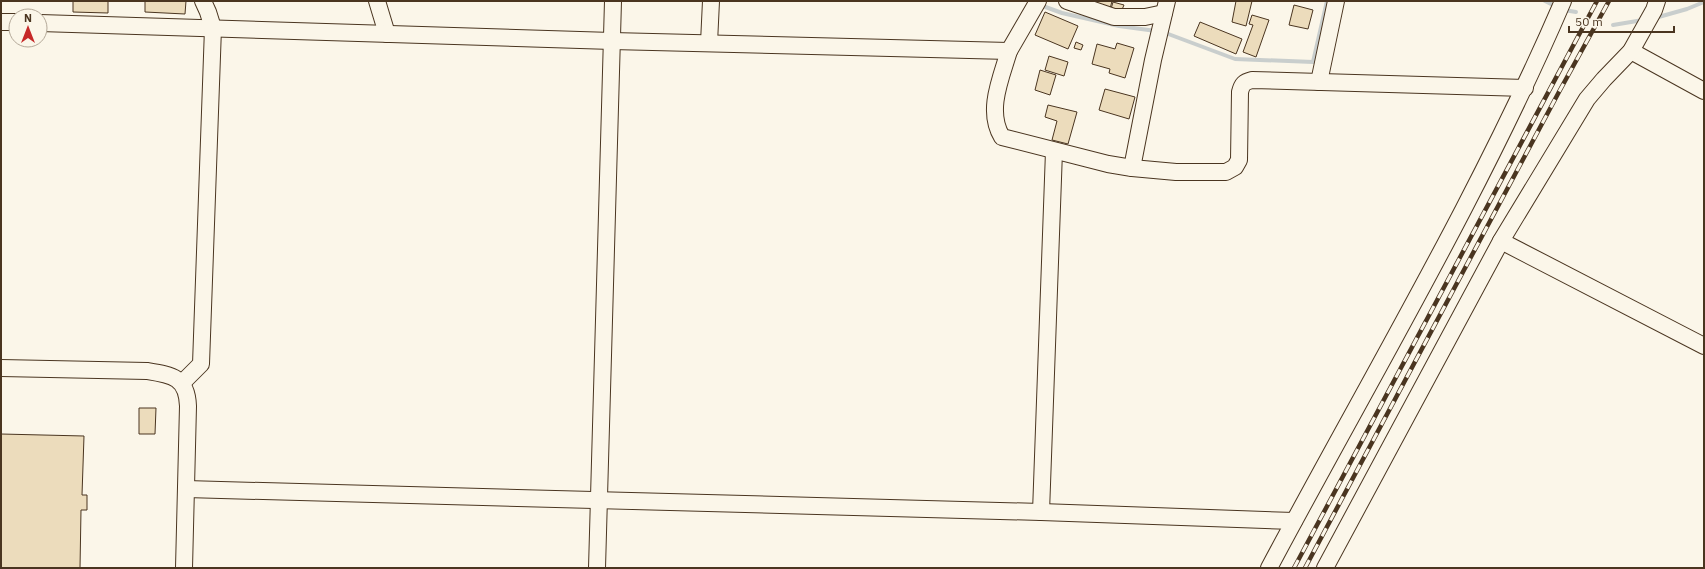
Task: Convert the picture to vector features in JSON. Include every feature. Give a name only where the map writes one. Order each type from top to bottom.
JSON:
[{"type":"street","points":[[182,383],[201,364],[213,28],[203,1]]},
{"type":"street","points":[[377,1],[386,34]]},
{"type":"street","points":[[597,568],[613,1]]},
{"type":"street","points":[[709,43],[711,1]]},
{"type":"street","points":[[1038,1],[1009,51],[995,105],[996,122],[999,132],[1002,137],[1108,164],[1176,172],[1226,172],[1235,167],[1239,160],[1240,92],[1242,84],[1246,81],[1525,88]]},
{"type":"street","points":[[1067,1],[1114,17],[1145,17],[1163,20],[1153,60],[1132,168]]},
{"type":"street","points":[[1319,82],[1336,1]]},
{"type":"street","points":[[1270,568],[1294,521],[1411,310],[1525,88],[1563,1]]},
{"type":"street","points":[[1325,568],[1501,241],[1587,99],[1631,51],[1655,5]]},
{"type":"street","points":[[48,23],[612,41],[1009,51]]},
{"type":"street","points":[[1631,51],[1704,91]]},
{"type":"street","points":[[1040,512],[1054,151]]},
{"type":"street","points":[[1501,241],[1704,346]]},
{"type":"street","points":[[1,368],[147,371],[161,374],[182,383],[188,394],[184,568]]},
{"type":"street","points":[[186,489],[1040,512],[1294,521]]},
{"type":"building","points":[[73,1],[108,1],[108,13],[73,12]]},
{"type":"building","points":[[145,1],[186,1],[185,14],[145,12]]},
{"type":"building","points":[[1095,1],[1112,1],[1110,9],[1094,4]]},
{"type":"building","points":[[1236,1],[1252,1],[1246,26],[1232,22]]},
{"type":"building","points":[[1113,2],[1124,5],[1121,12],[1111,9]]},
{"type":"building","points":[[1294,5],[1313,10],[1308,29],[1289,25]]},
{"type":"building","points":[[1045,12],[1078,26],[1068,49],[1035,35]]},
{"type":"building","points":[[1252,15],[1269,20],[1256,57],[1243,52],[1253,25],[1249,24]]},
{"type":"building","points":[[1200,22],[1242,39],[1236,54],[1194,36]]},
{"type":"building","points":[[1076,42],[1083,45],[1081,50],[1074,48]]},
{"type":"building","points":[[1117,43],[1134,48],[1125,78],[1109,73],[1110,69],[1092,64],[1097,44],[1115,49]]},
{"type":"building","points":[[1049,56],[1068,62],[1064,76],[1045,70]]},
{"type":"building","points":[[1040,70],[1056,75],[1050,95],[1035,90]]},
{"type":"building","points":[[1105,89],[1135,97],[1129,119],[1099,110]]},
{"type":"building","points":[[1048,105],[1077,112],[1068,144],[1052,140],[1057,121],[1045,117]]},
{"type":"building","points":[[139,408],[156,408],[155,434],[139,434]]},
{"type":"building","points":[[1,434],[84,436],[82,495],[87,495],[87,510],[81,510],[80,568],[1,568]]},
{"type":"waterway","points":[[1163,32],[1235,59],[1313,62],[1327,1]]},
{"type":"waterway","points":[[1545,1],[1557,7]]},
{"type":"waterway","points":[[1655,18],[1687,9],[1704,2]]},
{"type":"waterway","points":[[1040,5],[1062,13],[1119,26],[1156,31]]},
{"type":"waterway","points":[[1564,10],[1576,12]]},
{"type":"waterway","points":[[1613,25],[1643,20]]},
{"type":"railway","points":[[1294,568],[1597,1]]},
{"type":"railway","points":[[1305,568],[1609,1]]}]
